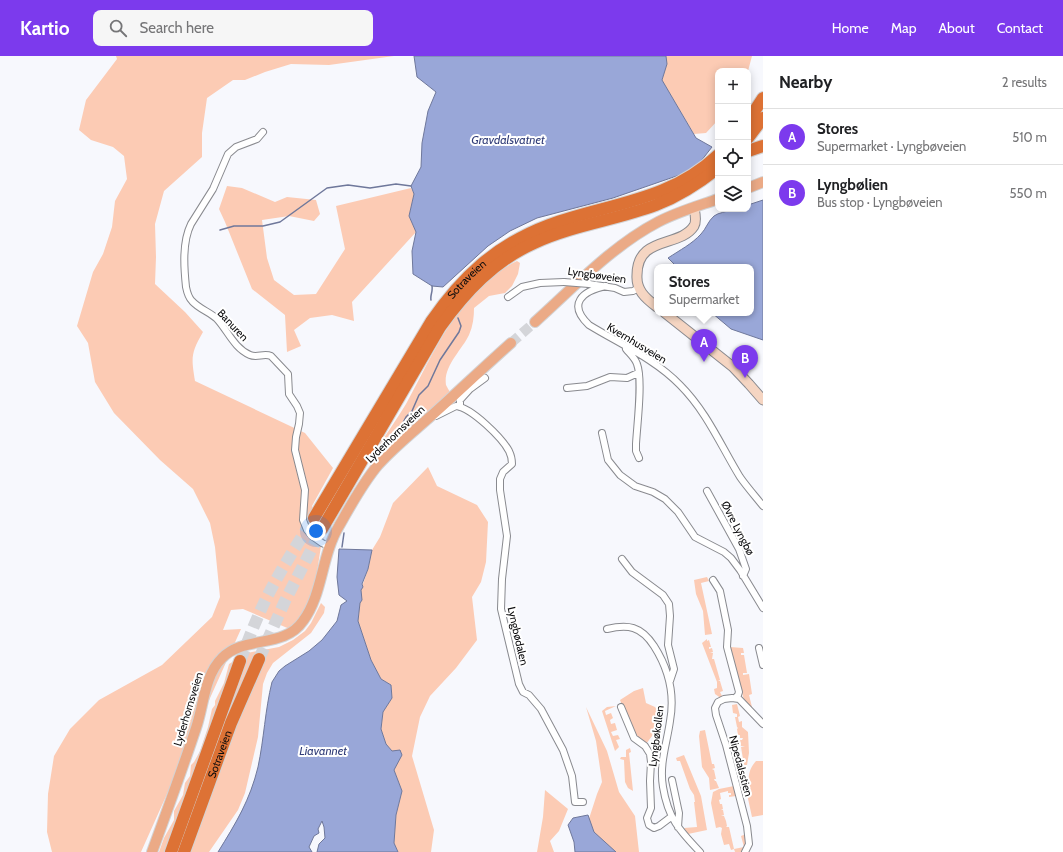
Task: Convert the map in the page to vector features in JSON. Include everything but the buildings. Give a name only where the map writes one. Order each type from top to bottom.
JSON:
[{"type":"highway","points":[[751,129],[763,94]]},
{"type":"highway","points":[[755,117],[763,98]]},
{"type":"highway","points":[[751,150],[763,146]]},
{"type":"highway","name":"Sotraveien","points":[[314,518],[431,322],[452,293],[477,267],[511,243],[548,226],[632,202],[666,189],[700,170],[715,158]]},
{"type":"highway","name":"Sotraveien","points":[[322,530],[440,327],[461,299],[484,276],[516,252],[533,243],[570,229],[656,205],[689,189],[715,170]]},
{"type":"highway","points":[[689,189],[707,182],[715,176]]},
{"type":"highway","name":"Sotraveien","points":[[184,852],[231,723],[259,659]]},
{"type":"highway","name":"Sotraveien","points":[[171,852],[240,660]]},
{"type":"main road","points":[[751,187],[763,182]]},
{"type":"main road","points":[[535,322],[628,240],[660,221],[715,200]]},
{"type":"main road","name":"Lyderhornsveien","points":[[152,852],[197,726],[209,679],[213,670],[222,658],[234,649],[244,645],[283,637],[299,626],[308,614],[316,595],[329,546],[337,528],[370,475],[388,454],[433,414],[468,386],[511,343]]},
{"type":"street","name":"Banuren","points":[[263,132],[257,139],[236,147],[228,154],[213,189],[188,230],[185,249],[186,287],[189,298],[192,302],[218,320],[231,339],[247,354],[253,356],[271,356],[288,374],[289,394],[300,413],[295,450],[305,490],[303,520],[307,530],[312,536],[329,546]]},
{"type":"street","name":"Lyngbøveien","points":[[654,305],[647,299],[639,288],[637,271],[640,260],[643,255],[655,245],[680,236],[694,226],[694,208]]},
{"type":"street","name":"Lyngbøveien","points":[[508,297],[522,287],[540,283],[564,282],[589,284],[606,286],[624,292],[633,291],[639,288]]},
{"type":"street","name":"Kvernhusveien","points":[[606,286],[593,289],[582,295],[578,306],[580,314],[589,325],[652,362],[682,386],[715,431],[741,479],[763,506]]},
{"type":"street","points":[[669,316],[733,367],[763,400]]},
{"type":"street","points":[[623,346],[635,361],[638,373],[636,451],[640,458]]},
{"type":"street","points":[[567,388],[587,386],[610,377],[627,378],[638,373]]},
{"type":"street","points":[[433,414],[436,416],[454,407],[460,407],[460,400],[468,386],[485,378]]},
{"type":"street","name":"Lyngbødalen","points":[[460,407],[474,414],[496,434],[507,448],[512,459],[512,464],[504,472],[500,479],[500,490],[507,536],[500,609],[512,651],[517,677],[522,690],[537,704],[546,718],[563,750],[572,776],[575,802],[582,802]]},
{"type":"street","name":"Øvre Lyngbø","points":[[602,433],[608,460],[620,475],[635,486],[654,492],[665,499],[678,512],[695,537],[728,555],[736,564],[763,608]]},
{"type":"street","name":"Øvre Lyngbø","points":[[707,491],[739,550],[746,569],[743,576]]},
{"type":"street","name":"Lyngbøkollen","points":[[622,559],[632,572],[662,595],[669,604],[670,616],[668,645],[674,669],[670,681]]},
{"type":"street","points":[[713,580],[720,591],[728,630],[727,647],[739,692],[735,698],[742,702],[763,724]]},
{"type":"street","name":"Lyngbøkollen","points":[[607,629],[626,626],[638,629],[656,649],[663,662],[670,681],[671,716],[663,756],[662,778],[664,793],[671,817],[678,829],[700,852]]},
{"type":"street","points":[[759,648],[763,665]]},
{"type":"street","name":"Nipedalsstien","points":[[735,698],[728,698],[718,702],[715,712],[726,745],[747,826],[750,844],[745,852]]},
{"type":"street","name":"Lyngbøkollen","points":[[621,706],[634,738],[645,746],[650,754],[651,808],[647,818],[648,822],[654,828],[671,817]]},
{"type":"street","points":[[672,780],[679,813],[677,822],[678,829]]},
{"type":"shaded area","points":[[116,56],[394,56],[329,65],[291,64],[245,80],[233,80],[207,98],[202,133],[202,157],[164,191],[155,224],[155,284],[185,312],[203,332],[196,345],[193,355],[195,381],[305,433],[333,468],[312,506],[321,546],[313,598],[299,633],[243,609],[231,610],[223,630],[241,629],[141,852],[52,852],[47,832],[48,794],[54,756],[70,729],[99,700],[162,665],[212,617],[220,597],[215,547],[210,523],[193,489],[160,460],[114,413],[95,382],[88,343],[77,326],[93,272],[103,254],[112,227],[115,201],[127,179],[124,156],[113,147],[91,140],[79,130],[86,100],[117,59]]},
{"type":"shaded area","points":[[666,56],[752,56],[749,68],[715,68],[715,123],[706,133],[694,134],[662,80],[667,64]]},
{"type":"shaded area","points":[[227,186],[242,188],[275,202],[287,197],[316,200],[320,214],[314,221],[289,216],[262,220],[267,258],[274,280],[294,295],[316,294],[345,249],[336,206],[411,188],[414,194],[409,216],[416,232],[352,302],[354,321],[332,315],[310,318],[294,330],[301,346],[287,352],[285,315],[252,289],[219,209]]},
{"type":"shaded area","points":[[517,261],[520,263],[518,274],[512,286],[505,293],[489,296],[474,308],[473,322],[469,335],[447,371],[446,385],[451,393],[379,457],[375,458],[374,455],[377,448],[396,421],[451,323],[479,288],[497,273]]},
{"type":"shaded area","points":[[428,467],[437,486],[477,505],[488,522],[486,562],[481,582],[472,597],[477,640],[456,668],[430,696],[420,717],[412,756],[434,830],[431,852],[398,852],[394,843],[396,815],[402,791],[394,770],[392,751],[386,744],[381,729],[383,712],[392,698],[391,685],[381,679],[371,660],[358,621],[361,590],[372,550],[380,537],[393,503]]},
{"type":"shaded area","points":[[707,577],[709,581],[701,583],[712,634],[705,635],[703,611],[696,594],[694,580]]},
{"type":"shaded area","points":[[321,603],[325,607],[324,613],[311,633],[273,663],[267,673],[263,684],[258,737],[245,793],[238,810],[209,852],[159,852],[164,838],[174,820],[174,811],[183,795],[185,783],[190,776],[191,765],[200,751],[212,709],[224,683],[229,664],[247,653],[279,647],[293,640],[305,631],[311,623]]},
{"type":"shaded area","points":[[707,639],[707,641],[709,640],[711,647],[709,647],[709,649],[712,648],[713,652],[710,653],[713,653],[712,659],[714,659],[720,680],[718,681],[720,681],[723,691],[720,692],[722,696],[725,695],[722,699],[715,694],[714,689],[717,688],[717,682],[702,643]]},
{"type":"shaded area","points":[[730,647],[743,648],[744,653],[741,653],[741,655],[744,655],[747,673],[743,673],[743,675],[749,674],[752,694],[749,695],[752,707],[749,707],[744,700]]},
{"type":"shaded area","points":[[643,688],[646,703],[655,707],[660,714],[655,732],[646,744],[634,735],[620,700],[634,691]]},
{"type":"shaded area","points":[[737,704],[740,716],[738,717],[739,722],[742,721],[742,727],[748,732],[749,753],[747,765],[744,765],[741,747],[745,746],[741,746],[740,740],[743,738],[740,738],[740,735],[738,735],[735,717],[737,717],[737,714],[733,713],[732,705]]},
{"type":"shaded area","points":[[616,706],[605,711],[606,715],[611,713],[613,718],[610,720],[611,724],[615,723],[617,730],[611,732],[613,736],[618,735],[620,739],[616,740],[619,747],[615,751],[602,711],[607,707]]},
{"type":"shaded area","points":[[586,707],[607,751],[619,792],[635,816],[639,852],[606,852],[585,831],[602,782],[596,741]]},
{"type":"shaded area","points":[[705,730],[712,764],[714,764],[715,768],[712,769],[714,770],[716,779],[714,779],[719,788],[710,790],[709,778],[702,767],[699,736],[700,731]]},
{"type":"shaded area","points":[[630,748],[631,752],[629,753],[633,791],[628,788],[625,782],[624,760],[620,759],[621,757],[626,757],[626,750]]},
{"type":"shaded area","points":[[684,755],[701,796],[707,830],[688,834],[684,828],[697,827],[694,795],[690,789],[680,761],[677,761],[676,758]]},
{"type":"shaded area","points":[[756,761],[763,761],[763,815],[752,817],[745,785],[749,783],[750,771]]},
{"type":"shaded area","points":[[734,786],[736,796],[729,797],[731,793],[728,793],[728,791],[720,793],[721,799],[719,800],[720,804],[722,804],[723,809],[721,810],[723,810],[724,815],[721,816],[724,816],[726,827],[729,827],[734,849],[731,850],[729,844],[724,845],[721,834],[722,828],[716,828],[711,803],[713,792],[719,789]]},
{"type":"shaded area","points":[[545,790],[568,809],[559,831],[550,841],[554,852],[537,852],[543,817]]},
{"type":"shaded area","points":[[746,834],[748,843],[742,852],[735,852],[734,849],[744,847],[741,836]]},
{"type":"water","name":"Gravdalsvatnet","points":[[414,56],[666,56],[667,64],[662,80],[696,138],[712,147],[694,170],[613,198],[537,218],[510,231],[488,246],[443,287],[432,286],[413,274],[412,251],[416,232],[409,216],[414,194],[411,186],[421,167],[422,143],[428,111],[436,92],[417,77]]},
{"type":"water","points":[[763,200],[763,340],[731,329],[716,316],[754,316],[754,264],[674,264],[668,258],[697,238],[716,215],[724,212],[751,212],[751,204]]},
{"type":"water","name":"Liavannet","points":[[339,549],[372,550],[368,569],[362,584],[362,600],[360,603],[358,621],[371,660],[381,679],[391,685],[392,698],[383,712],[381,729],[386,744],[392,751],[400,750],[402,755],[394,770],[402,791],[396,815],[394,843],[398,852],[317,852],[319,844],[325,838],[322,821],[318,829],[319,833],[314,836],[309,847],[312,852],[218,852],[242,811],[255,779],[272,682],[279,671],[309,651],[322,640],[337,621],[341,605],[347,601],[339,595],[337,577]]},
{"type":"water","points":[[588,815],[594,832],[616,852],[575,852],[574,842],[568,825],[573,818]]},
{"type":"waterway","points":[[220,230],[234,226],[263,226],[280,222],[327,188],[348,185],[370,188],[396,184],[411,186]]},
{"type":"waterway","points":[[431,300],[432,286]]},
{"type":"waterway","points":[[397,434],[406,417],[412,411],[419,395],[428,386],[440,360],[459,332],[461,326],[458,318]]},
{"type":"waterway","points":[[342,547],[344,533]]},
{"type":"tunnel","points":[[511,343],[535,322]]},
{"type":"tunnel","points":[[240,661],[269,592],[314,518]]},
{"type":"tunnel","points":[[259,659],[285,601],[322,529]]},
{"type":"place","name":"Stores","points":[[704,362]]},
{"type":"place","name":"Lyngbølien","points":[[745,378]]}]
